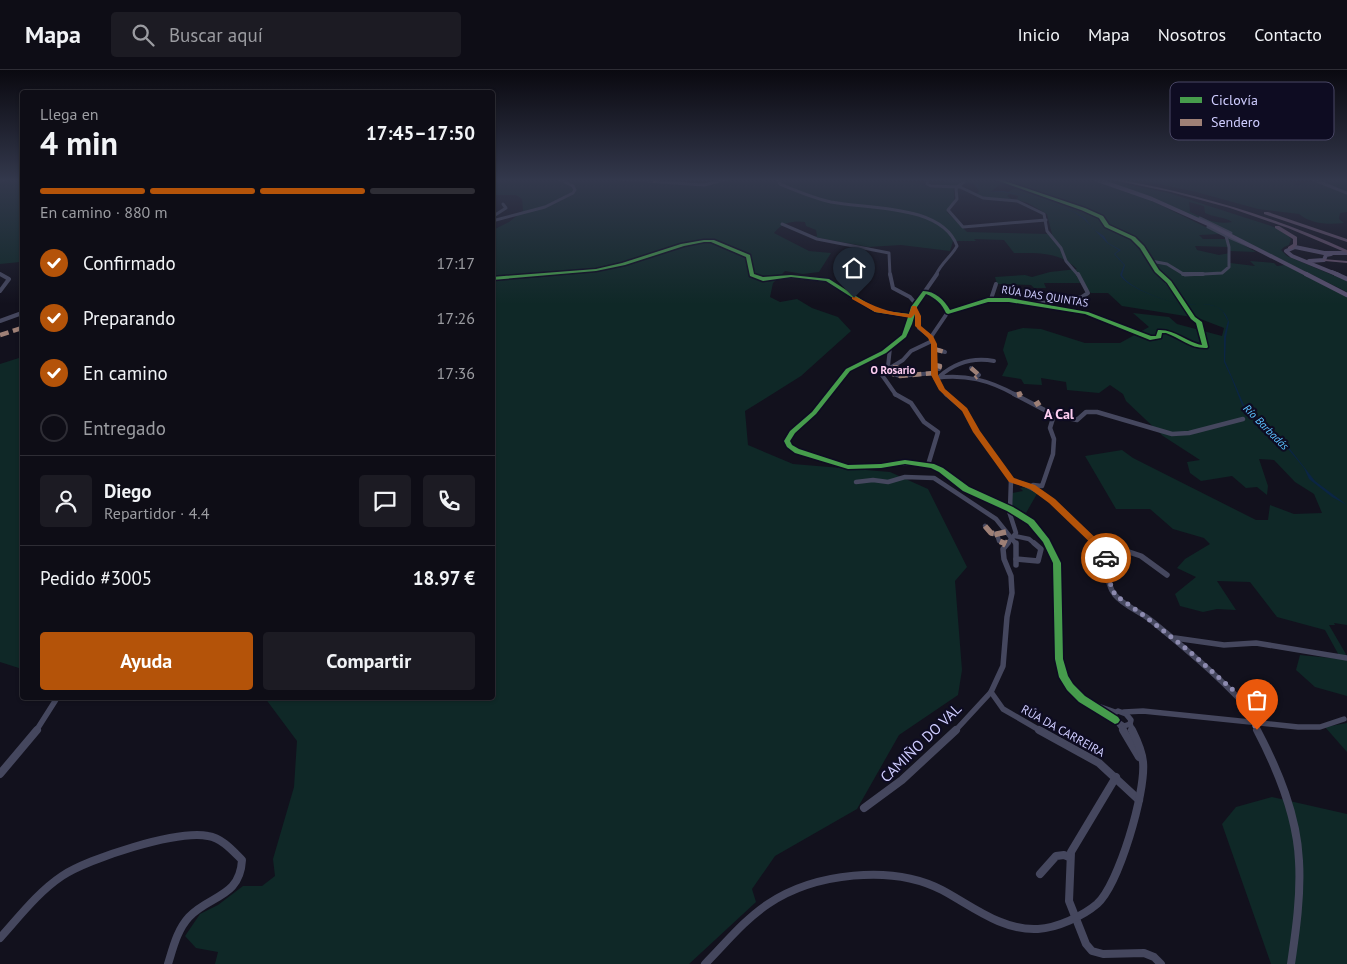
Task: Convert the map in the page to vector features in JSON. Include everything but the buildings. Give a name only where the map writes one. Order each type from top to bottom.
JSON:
[{"type":"highway","points":[[1259,221],[1276,226],[1295,238],[1295,244],[1290,248]]},
{"type":"highway","points":[[1274,221],[1347,252]]},
{"type":"highway","points":[[1281,221],[1347,244]]},
{"type":"highway","points":[[1290,221],[1347,244]]},
{"type":"highway","points":[[1324,260],[1347,262]]},
{"type":"main road","points":[[1197,221],[1347,295]]},
{"type":"main road","points":[[1347,252],[1332,253],[1290,248],[1286,251],[1288,254],[1347,279]]},
{"type":"main road","points":[[1332,253],[1326,255],[1324,260],[1325,268],[1336,274]]},
{"type":"main road","points":[[1303,260],[1324,260]]},
{"type":"street","points":[[931,221],[948,233],[956,243],[953,254],[940,264],[935,278],[915,305],[904,336],[878,356],[848,370],[814,413],[792,432],[787,441],[792,449],[837,464],[867,467],[913,462],[928,465],[941,470],[966,489],[1009,509],[1036,526],[1057,563],[1059,659],[1064,677],[1075,692],[1117,722],[1126,726],[1138,714],[1156,712]]},
{"type":"street","points":[[957,221],[963,227],[1037,221]]},
{"type":"street","name":"RÚA DAS QUINTAS","points":[[1034,304],[1086,296],[1088,293],[1076,271],[1066,261],[1063,252],[1047,231],[1046,221]]},
{"type":"street","points":[[1103,221],[1107,226],[1138,242],[1151,261],[1167,264],[1185,275],[1222,273],[1229,267],[1227,235]]},
{"type":"street","points":[[1206,221],[1231,233],[1227,235]]},
{"type":"street","points":[[782,224],[817,239],[889,253],[887,261],[892,274],[893,288],[910,297],[915,305],[919,328],[931,339],[934,349],[935,372],[944,393],[964,410],[977,432],[1014,480],[1046,496],[1102,549],[1107,560],[1110,583],[1115,595],[1174,638],[1233,690],[1257,722],[1283,790],[1298,845],[1297,904],[1291,964]]},
{"type":"street","points":[[1208,227],[1227,235]]},
{"type":"street","name":"RÚA DAS QUINTAS","points":[[948,312],[991,300],[1034,304],[1086,313],[1150,338],[1159,337],[1160,331],[1162,331],[1177,335],[1198,347],[1205,347],[1199,322],[1193,318],[1185,304],[1151,261]]},
{"type":"street","points":[[0,274],[9,279],[0,290]]},
{"type":"street","points":[[752,275],[763,279],[791,276],[830,281],[877,311],[911,316]]},
{"type":"street","points":[[991,300],[996,284]]},
{"type":"street","points":[[925,292],[944,304],[948,312],[931,339],[911,351],[903,360],[882,375],[895,395],[912,404],[924,422],[938,432],[928,465]]},
{"type":"street","points":[[0,321],[20,314]]},
{"type":"street","points":[[890,348],[888,366],[904,378],[917,373],[935,372],[977,376],[996,384],[1054,416],[1077,420],[1086,412],[1106,413],[1149,430],[1172,434],[1187,434],[1225,422],[1243,419]]},
{"type":"street","points":[[934,349],[945,352]]},
{"type":"street","points":[[935,372],[957,363],[978,358],[994,361]]},
{"type":"street","points":[[971,368],[977,376]]},
{"type":"street","points":[[890,369],[903,369]]},
{"type":"street","points":[[977,376],[985,372]]},
{"type":"street","points":[[1016,395],[1022,393]]},
{"type":"street","points":[[1035,405],[1040,402]]},
{"type":"street","points":[[1014,480],[1042,486],[1053,454],[1054,442],[1050,428],[1054,416]]},
{"type":"street","points":[[856,482],[873,480],[888,482],[905,477],[934,478],[982,508],[996,519],[1006,532],[1014,537],[1030,540],[1040,549],[1038,561],[1016,562],[1016,542],[1014,537],[1015,528],[1009,509],[1014,480]]},
{"type":"street","points":[[985,526],[990,533],[1006,532]]},
{"type":"street","points":[[997,534],[999,541],[1006,544]]},
{"type":"street","points":[[991,692],[1003,666],[1007,617],[1012,593],[1011,576],[1003,549],[1014,537]]},
{"type":"street","points":[[1123,550],[1144,559],[1167,575]]},
{"type":"street","points":[[1174,638],[1224,646],[1256,643],[1347,658]]},
{"type":"street","name":"RÚA DA CARREIRA","points":[[991,692],[1007,712],[1089,757],[1116,777],[1139,800]]},
{"type":"street","name":"CAMIÑO DO VAL","points":[[864,808],[892,789],[961,725],[978,702],[991,692]]},
{"type":"street","points":[[1075,692],[1099,706],[1115,712],[1156,712],[1298,727],[1320,727],[1344,719]]},
{"type":"street","points":[[0,774],[38,728],[55,700]]},
{"type":"street","points":[[1115,712],[1113,714],[1132,742],[1144,770]]},
{"type":"street","points":[[705,964],[767,905],[786,893],[813,884],[864,875],[894,875],[919,880],[939,888],[1002,923],[1022,928],[1040,929],[1075,917],[1098,904],[1108,892],[1115,878],[1139,800],[1144,770],[1141,754],[1130,722],[1124,712]]},
{"type":"street","points":[[1116,777],[1078,838],[1069,857],[1069,900],[1086,944],[1092,951],[1103,954],[1144,953],[1154,957],[1161,964]]},
{"type":"street","points":[[0,938],[61,877],[84,864],[111,855],[186,837],[208,836],[228,846],[242,860],[242,873],[234,885],[222,895],[192,914],[176,937],[168,964]]},
{"type":"street","points":[[1040,874],[1056,856],[1069,857]]},
{"type":"green space","points":[[0,221],[20,221],[20,262],[0,264]]},
{"type":"green space","points":[[511,221],[956,221],[967,232],[1052,234],[1049,221],[1102,221],[1105,224],[1113,230],[1122,235],[1132,237],[1108,226],[1104,221],[1193,221],[1220,234],[1199,235],[1203,239],[1232,239],[1256,252],[1230,251],[1227,247],[1195,246],[1197,250],[1219,255],[1230,253],[1230,263],[1255,266],[1250,261],[1274,263],[1277,266],[1285,265],[1347,297],[1347,625],[1334,623],[1335,625],[1329,625],[1347,656],[1347,696],[1315,687],[1296,670],[1300,655],[1341,659],[1325,630],[1277,617],[1250,582],[1217,581],[1236,610],[1217,609],[1203,612],[1180,606],[1175,594],[1196,577],[1177,568],[1185,559],[1210,544],[1204,538],[1173,529],[1150,509],[1116,509],[1085,456],[1122,450],[1133,458],[1256,520],[1268,520],[1270,505],[1294,514],[1322,513],[1314,494],[1295,482],[1274,460],[1259,459],[1268,486],[1267,495],[1257,487],[1246,488],[1232,476],[1201,481],[1190,473],[1187,462],[1200,460],[1163,436],[1126,401],[1123,394],[1110,385],[1099,393],[1067,390],[1066,382],[1041,378],[1042,385],[1024,384],[1021,379],[1002,376],[1008,364],[1003,350],[1008,332],[1023,328],[1041,329],[1085,343],[1120,343],[1149,327],[1133,313],[1169,317],[1177,324],[1222,336],[1224,328],[1198,318],[1122,306],[1108,293],[1091,293],[1081,283],[1044,283],[1046,288],[1034,288],[1031,285],[997,284],[995,277],[1025,275],[1032,277],[1050,272],[1077,269],[1070,263],[1055,256],[1039,253],[1014,253],[1004,240],[974,239],[976,241],[953,241],[950,251],[901,245],[868,247],[814,237],[817,236],[816,230],[806,226],[805,222],[796,221],[780,227],[774,233],[809,251],[831,253],[819,272],[803,274],[785,271],[773,283],[770,297],[780,302],[797,299],[812,308],[838,317],[851,331],[801,376],[745,411],[748,445],[793,464],[890,472],[928,489],[967,567],[955,581],[962,670],[958,695],[899,735],[857,809],[775,856],[752,889],[756,902],[689,964],[215,964],[218,952],[196,948],[185,936],[200,914],[218,905],[243,886],[262,886],[275,876],[273,859],[294,787],[297,741],[266,700],[495,700],[495,229]]},
{"type":"green space","points":[[1202,221],[1226,223],[1232,222],[1229,221],[1255,221],[1274,227],[1286,233],[1291,239],[1289,245],[1281,250],[1287,256],[1347,281],[1347,292]]},
{"type":"green space","points":[[1312,221],[1341,221],[1344,223],[1332,224]]},
{"type":"green space","points":[[20,358],[20,668],[0,662],[0,364]]},
{"type":"green space","points":[[1026,487],[1038,492],[1026,513],[1011,506],[1012,493],[1023,491],[1020,488]]},
{"type":"green space","points":[[1347,723],[1347,752],[1325,727]]},
{"type":"green space","points":[[1272,797],[1347,814],[1347,964],[1271,964],[1222,824],[1236,807]]},
{"type":"water","points":[[1094,230],[1104,236],[1108,243],[1121,250],[1115,254],[1125,265],[1122,275],[1126,280],[1140,290],[1169,301],[1139,290],[1124,280],[1120,275],[1124,265],[1114,254],[1119,250],[1107,243]]},
{"type":"water","points":[[1223,311],[1229,322],[1225,361],[1244,405],[1257,420],[1286,444],[1315,481],[1347,505],[1332,497],[1309,479],[1304,468],[1284,444],[1255,420],[1242,405],[1224,362],[1224,336],[1228,321]]},
{"type":"marked path","points":[[0,335],[20,329]]},
{"type":"marked path","points":[[934,349],[945,352]]},
{"type":"marked path","points":[[934,365],[940,366],[939,369],[934,368]]},
{"type":"marked path","points":[[893,367],[903,369]]},
{"type":"marked path","points":[[971,368],[979,375],[975,378]]},
{"type":"marked path","points":[[886,372],[900,376],[934,373]]},
{"type":"marked path","points":[[1017,395],[1022,393]]},
{"type":"marked path","points":[[1035,405],[1040,402]]},
{"type":"marked path","points":[[985,526],[991,533],[997,534]]},
{"type":"marked path","points":[[1006,532],[997,534],[999,541],[1006,544]]},
{"type":"cycle path","points":[[1103,221],[1107,226],[1133,238],[1142,247],[1157,271],[1169,282],[1193,318],[1199,322],[1205,347],[1194,345],[1166,331],[1160,331],[1159,337],[1150,338],[1086,313],[1009,300],[988,300],[948,312],[945,305],[939,299],[925,292],[914,307],[904,336],[884,352],[848,370],[814,413],[792,432],[787,441],[789,446],[797,451],[848,467],[881,466],[905,462],[932,466],[941,470],[966,489],[1010,509],[1031,522],[1046,541],[1057,563],[1059,659],[1064,677],[1070,687],[1082,699],[1115,720]]},
{"type":"cycle path","points":[[495,279],[596,270],[623,264],[683,245],[712,241],[748,256],[752,275],[763,279],[791,276],[827,280],[877,311],[911,316]]},
{"type":"way so far","points":[[1106,558],[1112,592],[1174,638],[1233,690],[1260,722],[1253,722],[1257,730]]},
{"type":"district","name":"O Rosario","points":[[893,370]]},
{"type":"district","name":"A Cal","points":[[1059,414]]},
{"type":"route","points":[[854,298],[877,311],[892,314],[911,316],[914,307],[918,316],[918,326],[921,331],[931,337],[934,344],[934,375],[942,390],[964,410],[1011,480],[1016,480],[1032,487],[1052,501],[1102,549],[1106,558]]},
{"type":"water label","name":"Río Barbadás","points":[[1266,427]]}]
